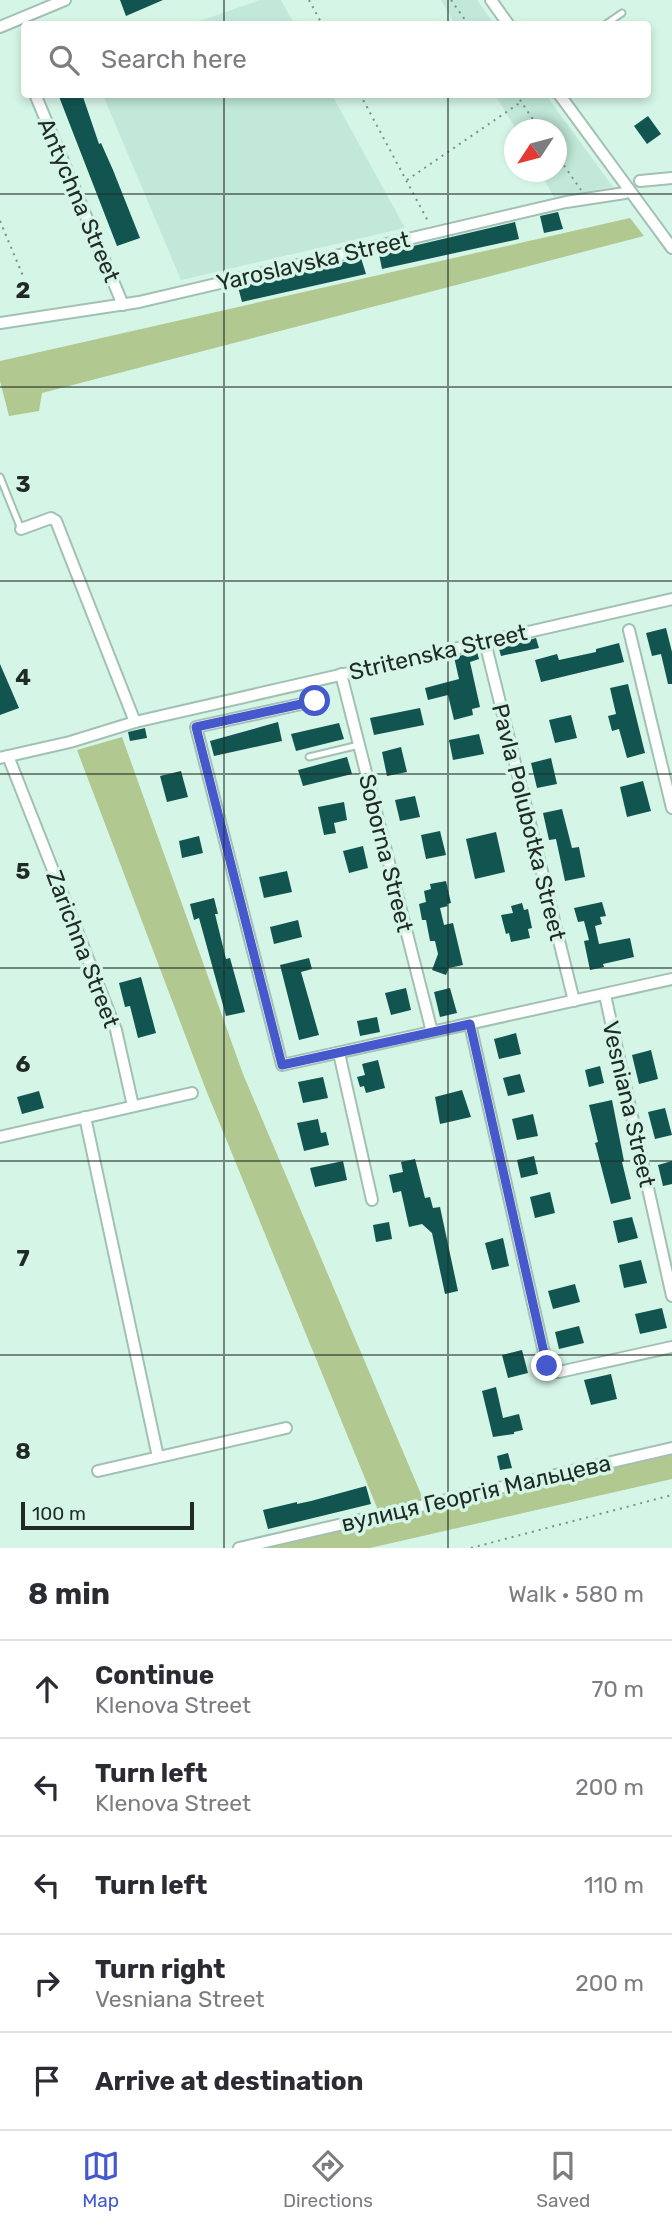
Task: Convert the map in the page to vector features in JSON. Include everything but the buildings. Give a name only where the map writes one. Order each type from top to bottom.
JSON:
[{"type":"street","points":[[0,27],[65,0]]},
{"type":"street","points":[[491,0],[506,21]]},
{"type":"street","name":"Antychna Street","points":[[37,98],[122,304]]},
{"type":"street","points":[[562,98],[672,248]]},
{"type":"street","points":[[640,181],[672,178]]},
{"type":"street","name":"Yaroslavska Street","points":[[0,323],[122,304],[625,192]]},
{"type":"street","points":[[21,530],[51,518],[56,521],[135,722]]},
{"type":"street","name":"Stritenska Street","points":[[4,757],[70,742],[135,722],[672,600]]},
{"type":"street","points":[[629,630],[672,808]]},
{"type":"street","name":"Pavla Polubotka Street","points":[[485,642],[574,1001]]},
{"type":"street","name":"Soborna Street","points":[[341,674],[432,1032]]},
{"type":"street","points":[[315,701],[196,727],[282,1065],[672,979]]},
{"type":"street","name":"Zarichna Street","points":[[4,757],[116,1030],[133,1106]]},
{"type":"street","name":"Vesniana Street","points":[[605,995],[672,1296]]},
{"type":"street","points":[[470,1024],[547,1366],[552,1372],[559,1373],[672,1347]]},
{"type":"street","points":[[339,1053],[372,1200]]},
{"type":"street","points":[[0,1137],[192,1093]]},
{"type":"street","points":[[85,1117],[158,1457]]},
{"type":"street","points":[[98,1471],[286,1428]]},
{"type":"street","name":"вулиця Георгія Мальцева","points":[[239,1548],[672,1448]]},
{"type":"lane","points":[[610,21],[622,13]]},
{"type":"lane","points":[[0,477],[21,530]]},
{"type":"lane","points":[[309,757],[359,745]]},
{"type":"path","points":[[309,0],[320,21]]},
{"type":"path","points":[[451,0],[466,21]]},
{"type":"path","points":[[362,98],[434,233]]},
{"type":"path","points":[[518,98],[533,119]]},
{"type":"path","points":[[406,181],[521,102]]},
{"type":"path","points":[[567,169],[588,199]]},
{"type":"path","points":[[0,221],[23,276]]},
{"type":"path","points":[[471,1548],[672,1495]]},
{"type":"shaded area","points":[[260,0],[281,0],[292,21],[200,21]]},
{"type":"shaded area","points":[[441,0],[477,0],[492,21],[453,21]]},
{"type":"shaded area","points":[[104,98],[334,98],[405,228],[181,280]]},
{"type":"shaded area","points":[[497,98],[548,98],[563,119],[510,119]]},
{"type":"shaded area","points":[[567,124],[613,187],[554,197],[546,182],[567,182]]},
{"type":"green space","points":[[630,218],[644,236],[42,393],[39,411],[9,416],[0,381],[0,361]]},
{"type":"green space","points":[[122,737],[243,1074],[429,1513],[672,1452],[672,1479],[370,1548],[266,1548],[382,1520],[206,1090],[77,750]]},
{"type":"route","points":[[315,701],[196,727],[282,1065],[470,1024],[547,1366]]}]
